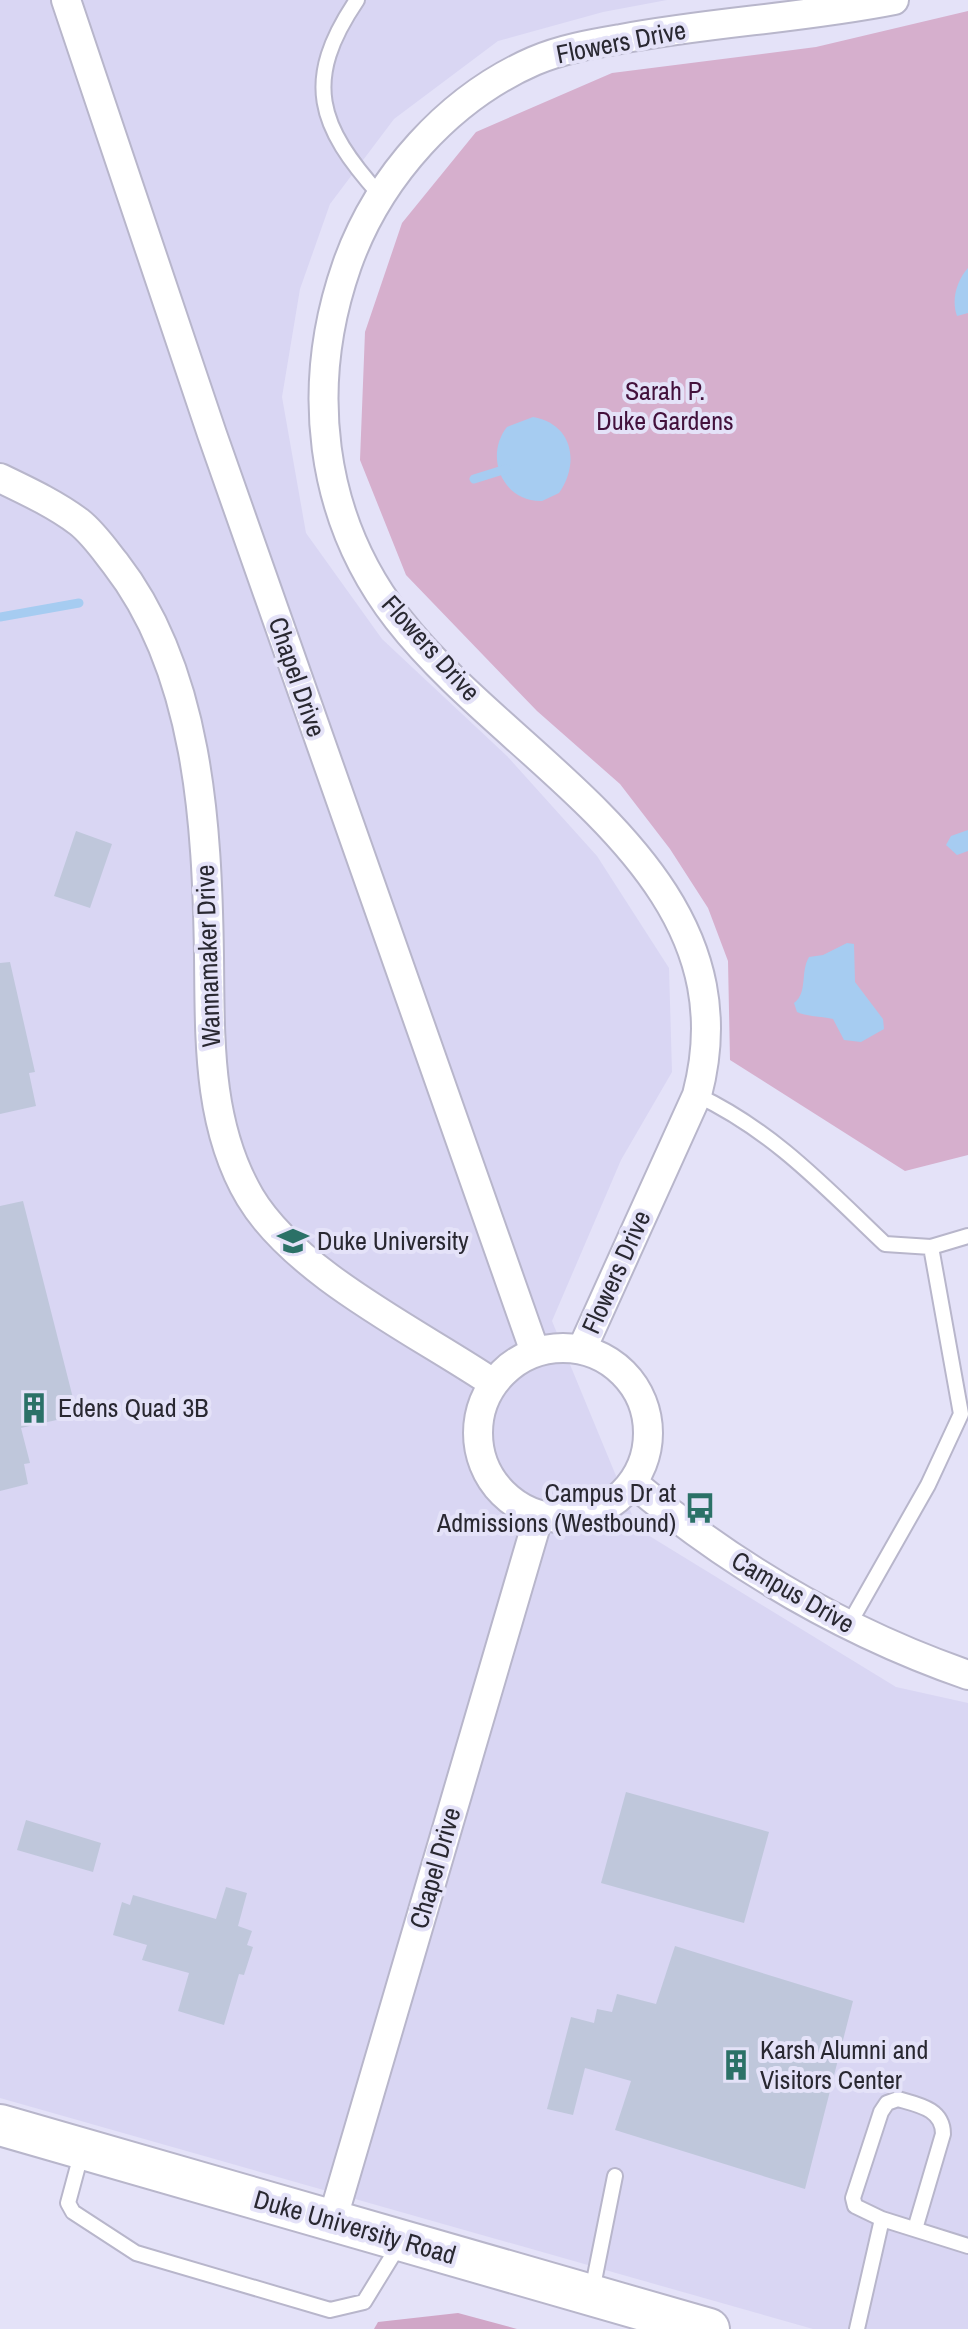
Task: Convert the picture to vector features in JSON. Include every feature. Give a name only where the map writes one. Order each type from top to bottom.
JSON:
[{"type":"main road","name":"Duke University Road","points":[[0,2125],[709,2329]]},
{"type":"street","name":"Chapel Drive","points":[[66,0],[247,535],[535,1352]]},
{"type":"street","name":"Flowers Drive","points":[[582,1349],[697,1095],[705,1053],[700,992],[688,944],[664,891],[646,864],[439,665],[398,619],[370,578],[342,520],[324,442],[322,373],[337,293],[358,236],[380,195],[441,121],[465,102],[534,61],[575,48],[665,31],[894,0]]},
{"type":"street","name":"Wannamaker Drive","points":[[0,478],[80,523],[97,540],[136,592],[166,654],[184,713],[202,816],[215,1099],[239,1177],[259,1209],[293,1249],[493,1383]]},
{"type":"street","points":[[558,1347],[582,1349],[608,1360],[629,1378],[643,1402],[648,1430],[645,1457],[633,1483],[615,1501],[591,1514],[565,1519],[539,1515],[514,1503],[495,1485],[482,1461],[477,1434],[481,1407],[493,1383],[511,1364],[535,1352],[558,1347]]},
{"type":"street","name":"Campus Drive","points":[[633,1483],[762,1579],[848,1626],[968,1675]]},
{"type":"street","name":"Chapel Drive","points":[[332,2221],[539,1515]]},
{"type":"lane","points":[[357,0],[334,34],[327,58],[323,84],[326,117],[347,158],[380,195]]},
{"type":"lane","points":[[697,1095],[736,1113],[781,1146],[885,1244],[931,1247],[968,1236]]},
{"type":"lane","points":[[848,1626],[928,1485],[961,1414],[931,1247]]},
{"type":"lane","points":[[915,2229],[943,2134],[943,2122],[939,2114],[898,2099],[887,2103],[881,2112],[853,2198],[855,2206],[882,2219],[968,2246]]},
{"type":"lane","points":[[82,2149],[68,2203],[85,2222],[136,2253],[330,2310],[364,2302],[401,2241]]},
{"type":"lane","points":[[592,2295],[615,2176]]},
{"type":"lane","points":[[857,2329],[882,2219]]},
{"type":"shaded area","name":"Duke University","points":[[0,0],[667,0],[603,12],[498,41],[394,119],[330,204],[300,289],[282,397],[306,533],[382,639],[507,756],[597,856],[669,968],[672,1072],[621,1160],[552,1321],[638,1529],[896,1687],[968,1703],[968,2329],[813,2329],[0,2098]]},
{"type":"shaded area","points":[[458,2313],[517,2329],[374,2329],[378,2322]]},
{"type":"green space","name":"Sarah P. Duke Gardens","points":[[968,11],[968,1155],[905,1171],[730,1060],[728,961],[708,908],[670,849],[620,784],[537,711],[406,575],[360,460],[365,332],[402,223],[476,132],[612,73],[816,47]]},
{"type":"water","points":[[968,268],[968,313],[957,316],[956,290]]},
{"type":"water","points":[[533,417],[557,428],[569,446],[571,458],[566,481],[559,493],[542,501],[516,494],[507,486],[497,463],[500,439],[507,427]]},
{"type":"water","points":[[968,830],[968,851],[957,855],[946,845],[951,836]]},
{"type":"water","points":[[847,943],[854,944],[855,982],[883,1019],[884,1029],[861,1042],[844,1040],[833,1019],[797,1012],[794,1003],[803,988],[809,957],[823,955]]},
{"type":"building","points":[[76,831],[112,844],[90,908],[54,896]]},
{"type":"building","points":[[10,962],[35,1072],[29,1073],[36,1106],[0,1114],[0,963]]},
{"type":"building","points":[[23,1201],[75,1406],[59,1410],[61,1419],[21,1428],[30,1463],[24,1464],[28,1484],[0,1491],[0,1206]]},
{"type":"building","points":[[626,1792],[769,1832],[744,1923],[601,1883]]},
{"type":"building","points":[[26,1820],[101,1843],[93,1872],[17,1850]]},
{"type":"building","points":[[226,1887],[247,1893],[238,1926],[252,1931],[247,1945],[253,1947],[244,1975],[239,1974],[224,2025],[178,2011],[189,1973],[142,1960],[147,1945],[113,1935],[122,1902],[130,1905],[133,1895],[216,1919]]},
{"type":"building","name":"Karsh Alumni and Visitors Center","points":[[675,1946],[853,2001],[805,2189],[615,2130],[631,2081],[585,2068],[573,2115],[547,2109],[571,2017],[594,2023],[597,2009],[612,2012],[617,1994],[656,2004]]},
{"type":"waterway","points":[[474,479],[506,469]]},
{"type":"waterway","points":[[0,617],[79,603]]},
{"type":"place","name":"Duke University","points":[[293,1241]]},
{"type":"place","name":"Edens Quad 3B","points":[[34,1408]]},
{"type":"place","name":"Campus Dr at Admissions (Westbound)","points":[[700,1508]]},
{"type":"place","name":"Karsh Alumni and Visitors Center","points":[[736,2065]]}]
